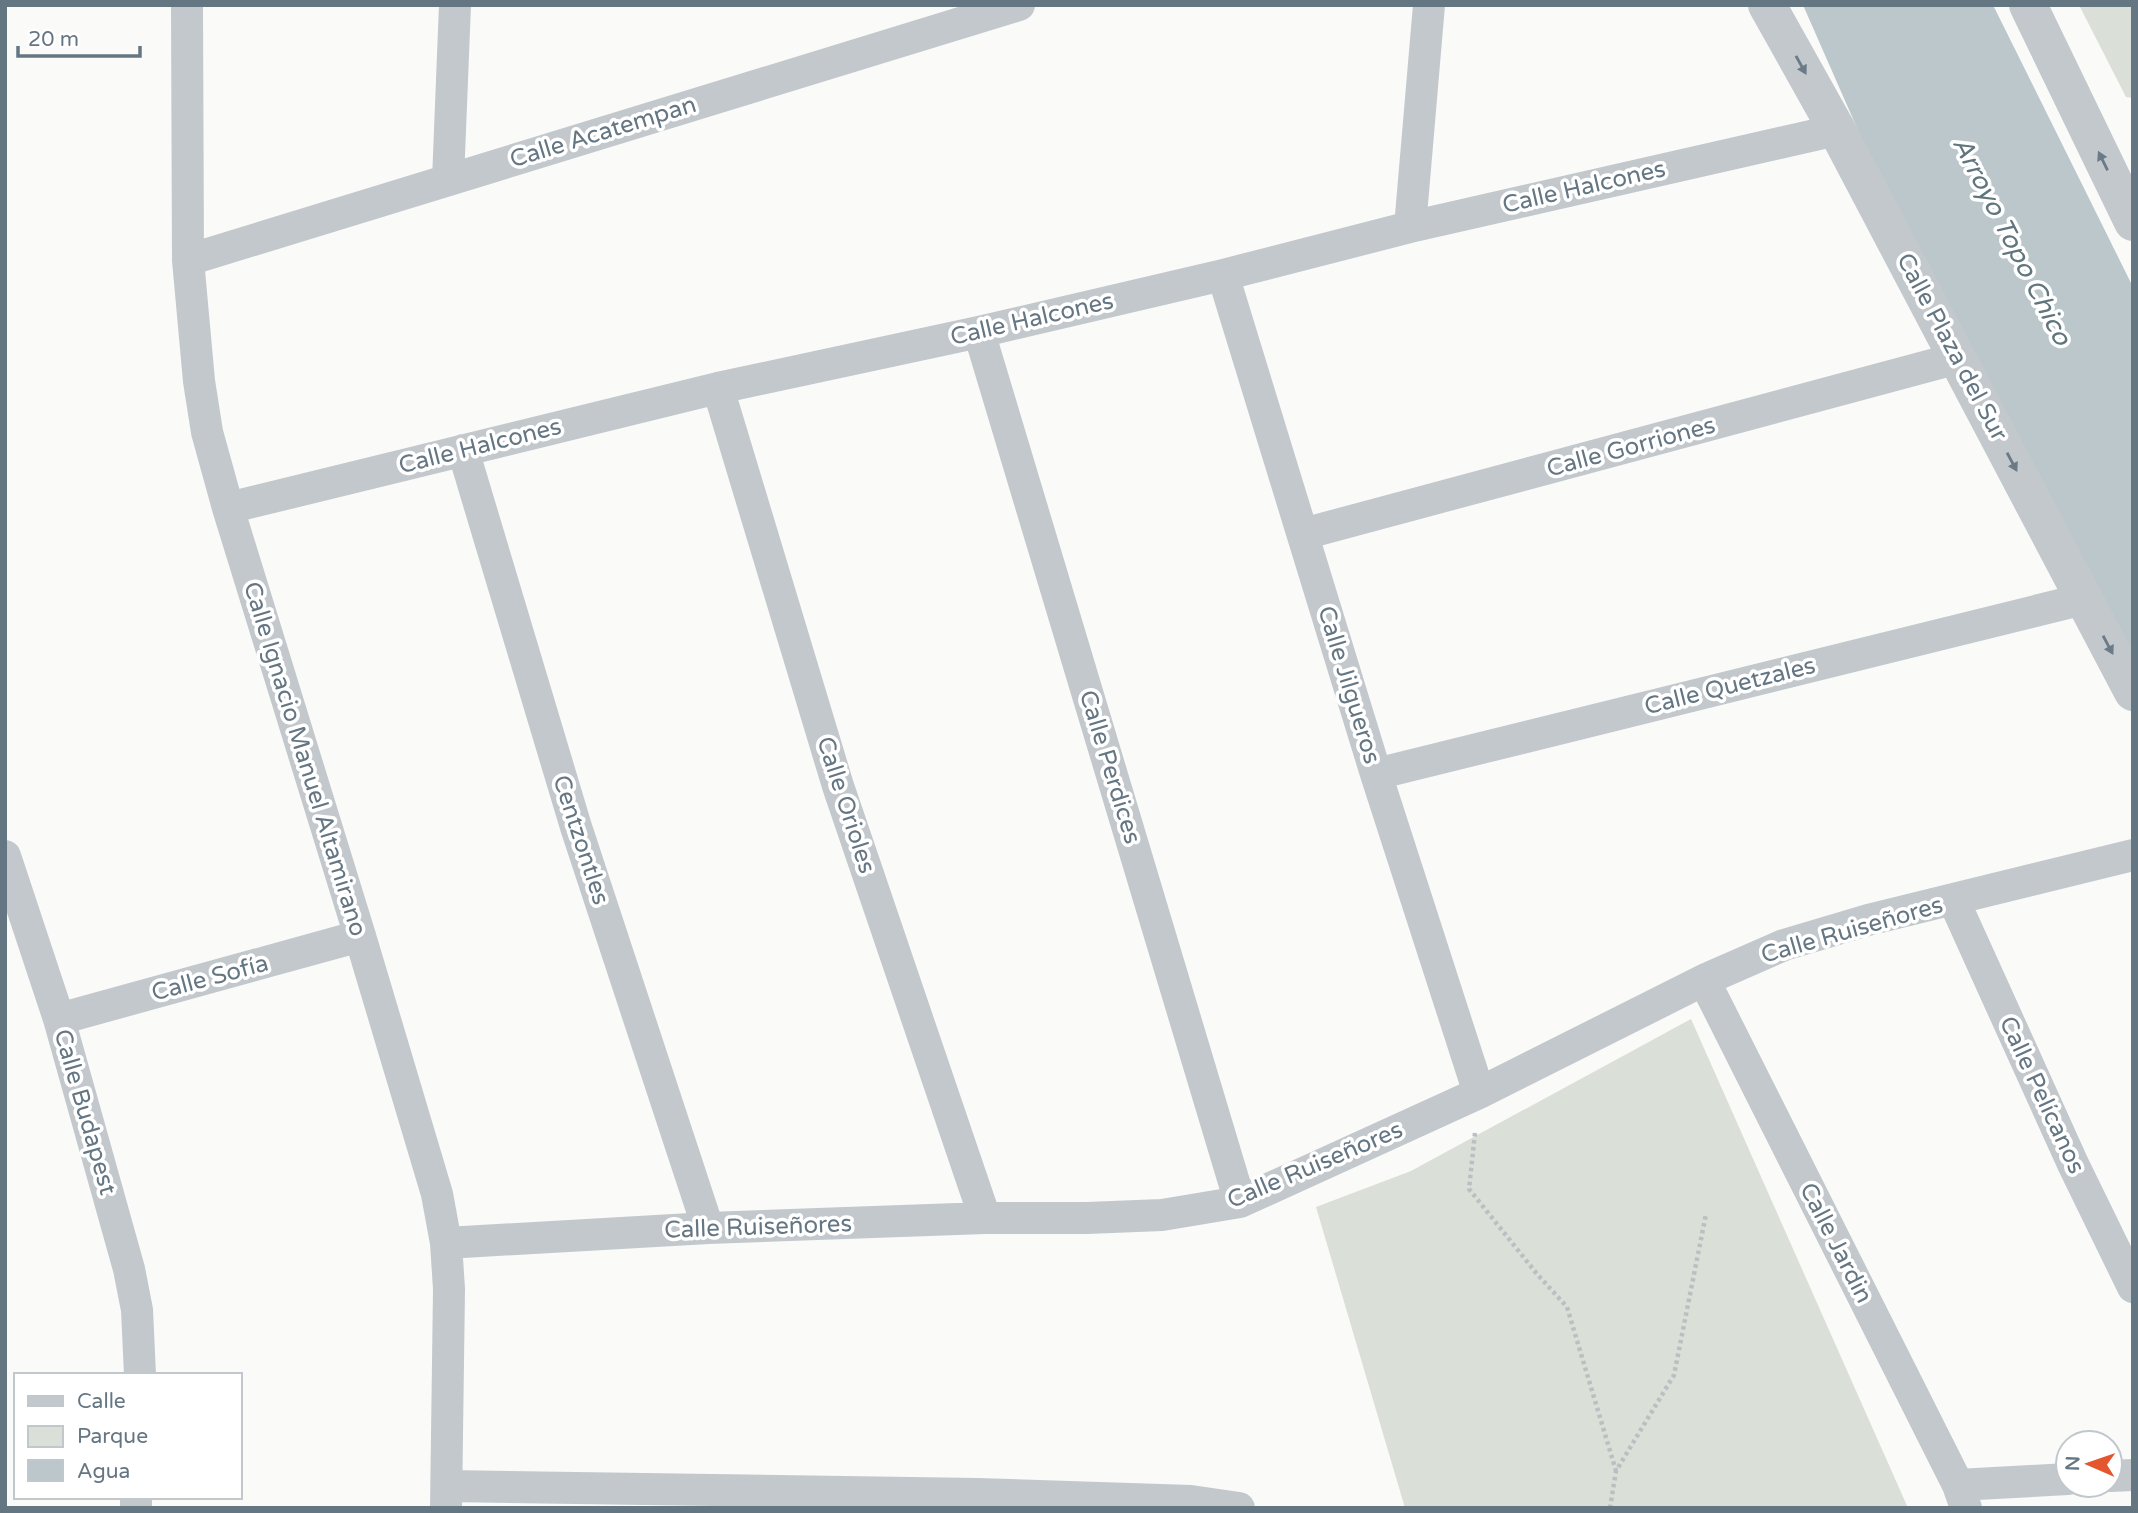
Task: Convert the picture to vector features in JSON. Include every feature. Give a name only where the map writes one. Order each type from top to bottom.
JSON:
[{"type":"street","name":"Calle Ignacio Manuel Altamirano","points":[[187,5],[188,260],[207,432],[437,1194],[446,1243],[449,1289],[446,1497]]},
{"type":"street","points":[[448,180],[454,5]]},
{"type":"street","name":"Calle Acatempan","points":[[188,260],[1019,5]]},
{"type":"street","points":[[1410,227],[1429,5]]},
{"type":"street","name":"Calle Plaza del Sur","points":[[1767,5],[1837,130],[2133,692]]},
{"type":"street","points":[[2028,5],[2133,222]]},
{"type":"street","name":"Calle Halcones","points":[[228,508],[718,388],[979,332],[1223,275],[1410,227],[1837,130]]},
{"type":"street","name":"Calle Jilgueros","points":[[1223,275],[1376,774],[1479,1093]]},
{"type":"street","name":"Calle Perdices","points":[[979,332],[1240,1202]]},
{"type":"street","name":"Calle Gorriones","points":[[1303,534],[1958,358]]},
{"type":"street","name":"Calle Orioles","points":[[718,388],[838,786],[985,1218]]},
{"type":"street","name":"Centzontles","points":[[463,450],[576,827],[708,1228]]},
{"type":"street","name":"Calle Quetzales","points":[[1376,774],[2084,599]]},
{"type":"street","name":"Calle Ruiseñores","points":[[446,1243],[708,1228],[1162,1215],[1240,1202],[1479,1093],[1704,979],[1784,945],[1868,920],[2133,855]]},
{"type":"street","name":"Calle Budapest","points":[[5,856],[59,1019],[130,1269],[137,1310],[140,1373]]},
{"type":"street","name":"Calle Pelícanos","points":[[1954,901],[2073,1164],[2133,1287]]},
{"type":"street","name":"Calle Sofía","points":[[59,1019],[360,936]]},
{"type":"street","name":"Calle Jardin","points":[[1704,979],[1962,1496]]},
{"type":"street","points":[[1962,1496],[2054,1481]]},
{"type":"street","points":[[446,1497],[1191,1501],[1239,1508]]},
{"type":"path","points":[[1479,1093],[1469,1189],[1567,1307],[1616,1471]]},
{"type":"path","points":[[1610,1508],[1616,1471],[1674,1375],[1706,1214]]},
{"type":"green space","points":[[2079,5],[2133,5],[2133,98],[2126,97]]},
{"type":"green space","points":[[1691,1019],[1908,1508],[1405,1508],[1316,1207],[1411,1171]]},
{"type":"water","name":"Arroyo Topo Chico","points":[[1803,5],[1993,5],[2133,287],[2133,692],[1958,358]]}]
